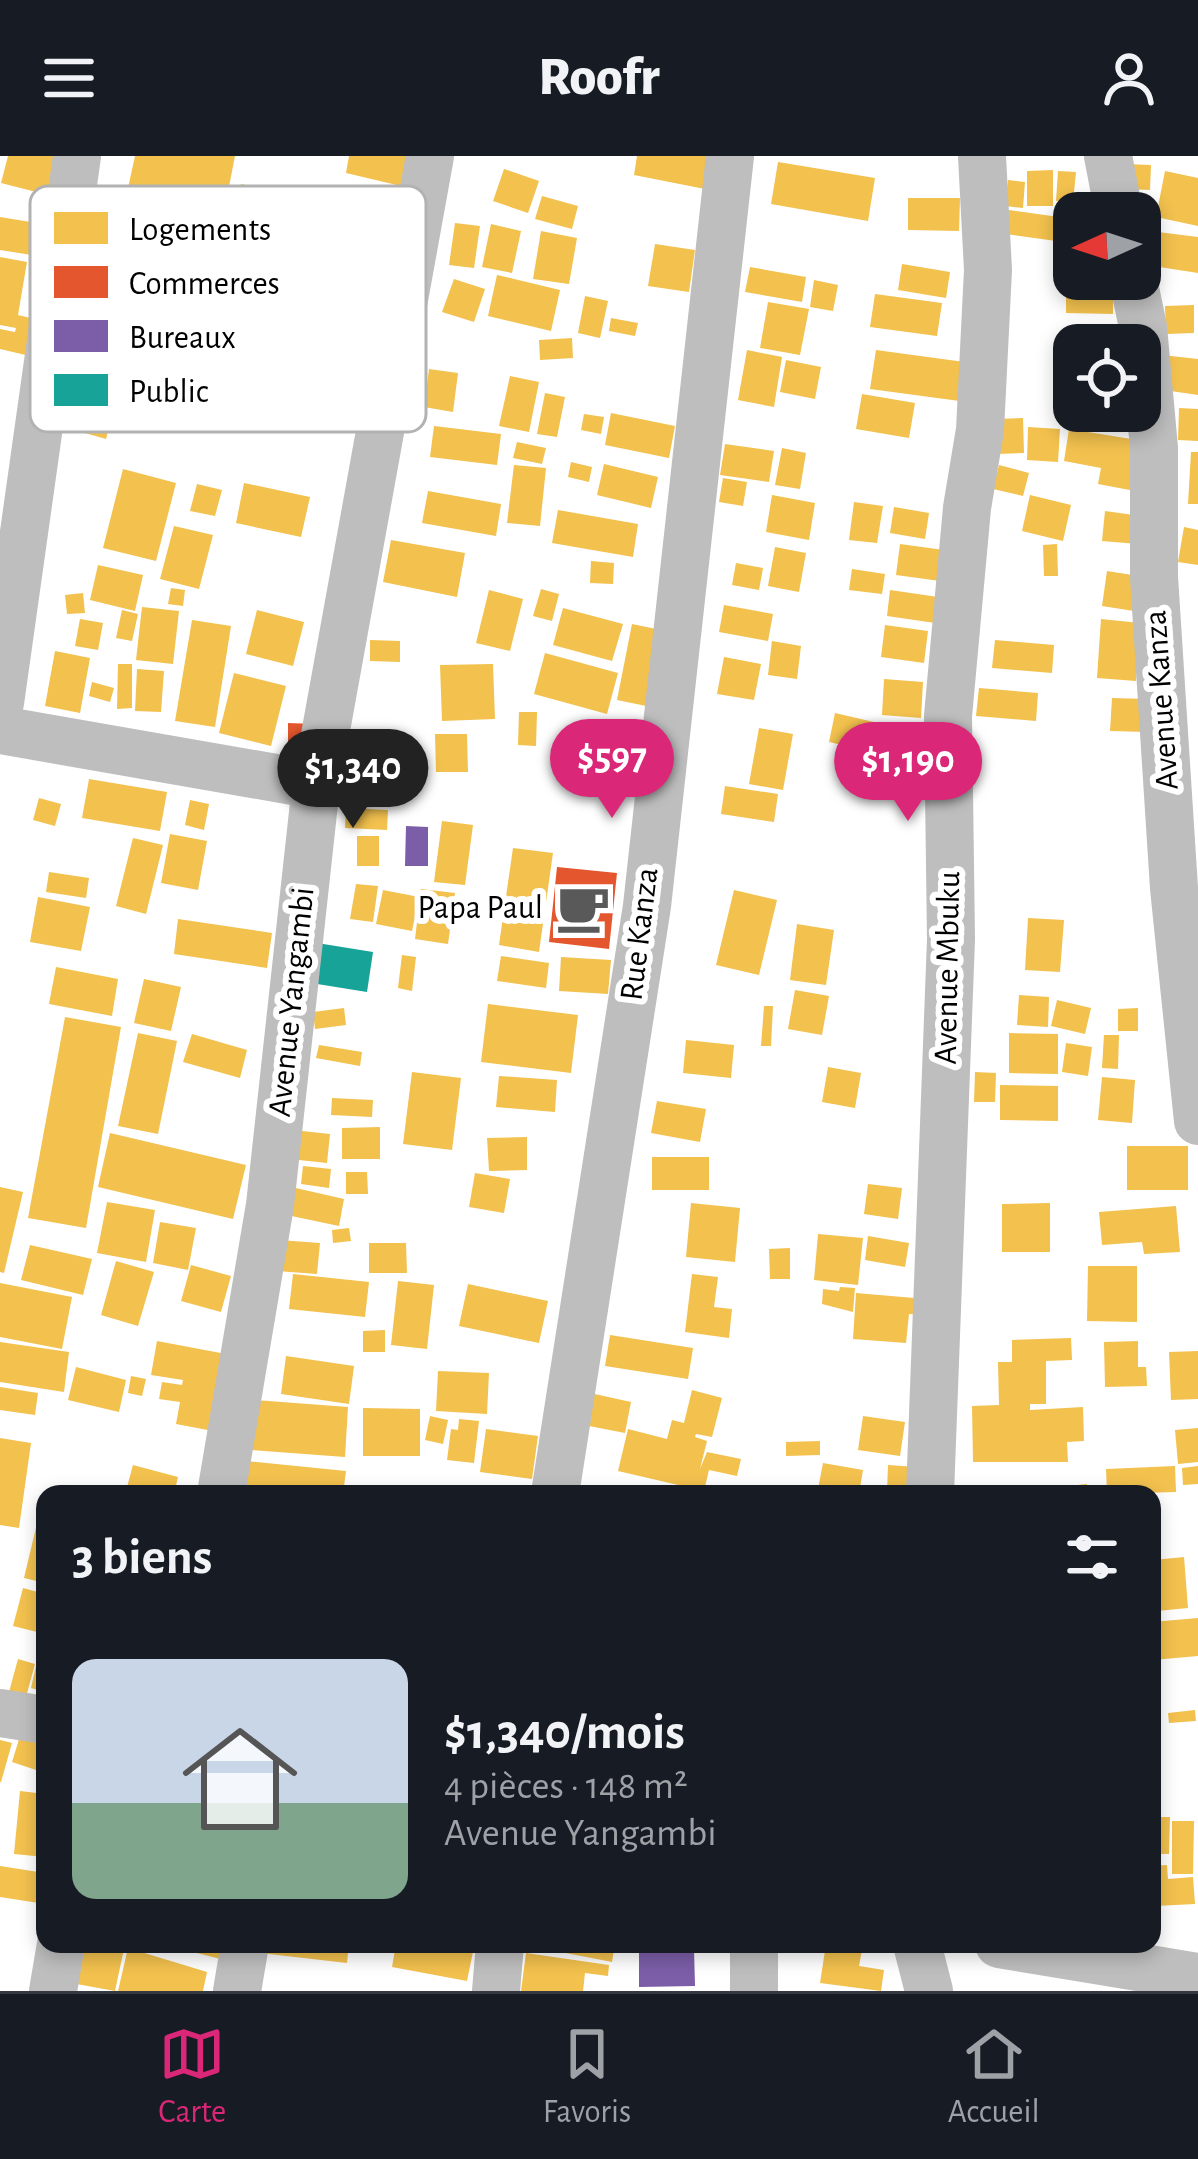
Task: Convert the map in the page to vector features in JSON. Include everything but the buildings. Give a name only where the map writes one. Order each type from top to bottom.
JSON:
[{"type":"street","points":[[73,186],[77,156]]},
{"type":"street","name":"Avenue Yangambi","points":[[425,186],[430,156]]},
{"type":"street","name":"Rue Kanza","points":[[555,1485],[647,906],[730,156]]},
{"type":"street","name":"Avenue Mbuku","points":[[930,1485],[951,939],[948,716],[967,508],[980,430],[988,270],[982,156]]},
{"type":"street","points":[[1108,156],[1115,192]]},
{"type":"street","name":"Avenue Kanza","points":[[1137,300],[1154,448],[1154,577],[1174,888],[1198,1121]]},
{"type":"street","points":[[0,703],[38,432]]},
{"type":"street","name":"Avenue Yangambi","points":[[222,1485],[270,1205],[316,784],[380,432]]},
{"type":"street","points":[[0,730],[316,784]]},
{"type":"street","points":[[0,1713],[36,1719]]},
{"type":"street","points":[[53,1991],[59,1953]]},
{"type":"street","points":[[236,1991],[243,1953]]},
{"type":"street","points":[[496,1991],[499,1953]]},
{"type":"street","points":[[754,1953],[754,1991]]},
{"type":"street","points":[[919,1953],[929,1991]]},
{"type":"street","points":[[1053,1953],[1198,1977]]},
{"type":"place","name":"Papa Paul","points":[[583,908]]}]
